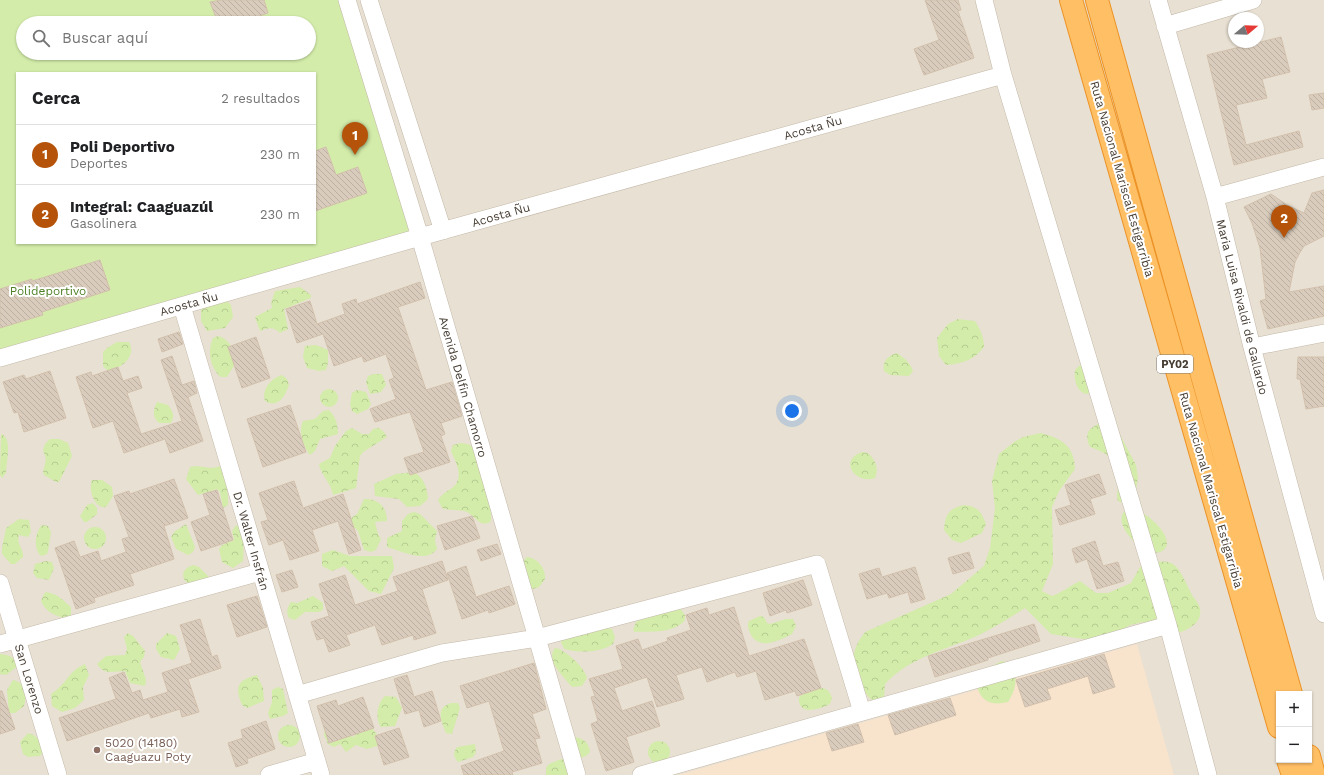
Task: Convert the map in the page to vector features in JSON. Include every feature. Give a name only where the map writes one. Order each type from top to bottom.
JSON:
[{"type":"highway","name":"Ruta Nacional Mariscal Estigarribia","points":[[1071,0],[1276,717]]},
{"type":"highway","name":"Ruta Nacional Mariscal Estigarribia","points":[[1097,0],[1291,691]]},
{"type":"highway","points":[[1289,763],[1293,775]]},
{"type":"highway","points":[[1311,763],[1314,775]]},
{"type":"street","name":"Avenida Delfin Chamorro","points":[[347,0],[420,237],[577,775]]},
{"type":"street","points":[[369,0],[443,231]]},
{"type":"street","points":[[984,0],[1003,75],[1168,625],[1208,775]]},
{"type":"street","name":"Maria Luisa Rivaldi de Gallardo","points":[[1158,0],[1215,197],[1252,347],[1324,614]]},
{"type":"street","points":[[1165,26],[1240,2],[1253,0]]},
{"type":"street","name":"Acosta Ñu","points":[[0,358],[420,237],[1003,75]]},
{"type":"street","points":[[1215,197],[1324,168]]},
{"type":"street","name":"Dr. Walter Insfrán","points":[[182,306],[319,768]]},
{"type":"street","points":[[1252,347],[1324,333]]},
{"type":"street","points":[[297,695],[442,654],[537,638],[817,564],[862,712]]},
{"type":"street","points":[[0,644],[260,572]]},
{"type":"street","name":"San Lorenzo","points":[[0,583],[58,775]]},
{"type":"street","points":[[641,775],[1168,625]]},
{"type":"street","points":[[268,775],[319,768]]},
{"type":"shaded area","points":[[0,0],[1324,0],[1324,775],[0,775]]},
{"type":"shaded area","points":[[1137,644],[1174,775],[678,775]]},
{"type":"green space","name":"Polideportivo","points":[[0,0],[347,0],[420,237],[0,353]]},
{"type":"green space","points":[[300,287],[311,295],[311,298],[284,309],[288,329],[280,333],[275,329],[270,328],[260,331],[255,317],[272,308],[271,303],[275,291]]},
{"type":"green space","points":[[227,301],[231,305],[233,317],[225,328],[207,331],[201,321],[201,309]]},
{"type":"green space","points":[[958,319],[975,321],[979,327],[984,347],[972,358],[957,364],[946,365],[939,356],[937,338],[948,324]]},
{"type":"green space","points":[[218,336],[229,343],[235,364],[227,377],[221,377],[214,369],[212,364],[210,354],[211,343],[213,338]]},
{"type":"green space","points":[[117,342],[129,342],[131,352],[129,357],[122,365],[117,368],[107,370],[103,366],[103,352]]},
{"type":"green space","points":[[316,345],[328,350],[328,363],[326,370],[319,371],[307,368],[303,357],[305,346]]},
{"type":"green space","points":[[897,353],[906,360],[912,368],[913,371],[909,376],[890,375],[884,371],[886,359]]},
{"type":"green space","points":[[1080,365],[1083,367],[1092,392],[1086,394],[1080,390],[1075,381],[1075,370]]},
{"type":"green space","points":[[382,374],[386,385],[381,392],[370,394],[366,382],[368,376]]},
{"type":"green space","points":[[282,375],[287,379],[289,385],[283,397],[274,403],[265,401],[264,393],[268,385],[274,379]]},
{"type":"green space","points":[[325,389],[333,389],[338,394],[336,405],[333,407],[325,407],[320,402],[320,394]]},
{"type":"green space","points":[[357,390],[366,392],[371,404],[368,409],[357,414],[352,411],[350,405],[352,393]]},
{"type":"green space","points":[[157,402],[170,407],[173,416],[171,423],[159,423],[155,418],[154,413]]},
{"type":"green space","points":[[329,410],[336,421],[338,434],[320,439],[315,451],[310,455],[302,439],[301,430],[303,421],[315,419],[323,411]]},
{"type":"green space","points":[[1101,423],[1118,431],[1136,465],[1138,478],[1136,490],[1123,503],[1117,499],[1118,486],[1115,465],[1109,456],[1090,447],[1088,442],[1087,435],[1090,429]]},
{"type":"green space","points":[[352,428],[362,434],[369,434],[373,429],[379,428],[387,437],[363,452],[360,456],[356,488],[333,495],[319,464],[330,458],[335,446],[346,431]]},
{"type":"green space","points":[[1041,433],[1061,441],[1070,449],[1075,469],[1059,491],[1052,507],[1053,564],[1042,591],[1052,596],[1080,581],[1096,593],[1108,593],[1131,583],[1140,567],[1152,563],[1168,562],[1173,564],[1178,569],[1198,604],[1200,615],[1198,619],[1186,630],[1171,635],[1143,622],[1130,625],[1108,638],[1096,641],[1051,634],[1025,608],[983,633],[928,655],[905,667],[885,684],[884,697],[878,701],[873,700],[867,695],[856,671],[854,653],[859,640],[865,632],[951,594],[984,566],[990,548],[995,508],[992,481],[999,454],[1023,437]]},
{"type":"green space","points":[[1,434],[5,436],[8,445],[6,473],[2,478],[0,475]]},
{"type":"green space","points":[[50,439],[59,439],[68,443],[72,456],[59,482],[56,482],[44,475],[43,472],[46,459],[43,450],[45,444]]},
{"type":"green space","points":[[461,443],[470,445],[478,458],[482,469],[491,514],[491,521],[484,524],[467,512],[442,508],[438,500],[456,484],[459,475],[457,465],[451,451],[453,445]]},
{"type":"green space","points":[[862,452],[868,453],[875,462],[877,471],[875,478],[861,478],[852,471],[850,466],[851,460]]},
{"type":"green space","points":[[196,466],[211,468],[222,466],[228,496],[228,505],[223,508],[220,492],[217,489],[198,495],[186,479],[190,467]]},
{"type":"green space","points":[[414,472],[423,480],[428,495],[428,499],[420,506],[407,507],[399,499],[375,496],[374,484],[396,474]]},
{"type":"green space","points":[[92,480],[102,480],[112,487],[113,496],[106,507],[98,505],[95,501],[91,488]]},
{"type":"green space","points":[[364,499],[374,500],[381,504],[387,516],[387,521],[375,522],[381,539],[376,550],[371,552],[364,550],[358,531],[355,528],[346,529],[350,519],[357,514]]},
{"type":"green space","points":[[93,503],[97,508],[97,514],[87,522],[84,522],[80,516],[87,505]]},
{"type":"green space","points":[[964,505],[976,508],[986,524],[982,533],[961,543],[952,540],[944,530],[945,520],[951,510]]},
{"type":"green space","points":[[1128,508],[1135,509],[1143,513],[1164,533],[1167,540],[1166,546],[1162,551],[1158,553],[1150,553],[1132,540],[1123,526],[1122,520],[1123,513]]},
{"type":"green space","points":[[414,512],[420,514],[437,531],[435,540],[437,549],[427,556],[413,555],[387,547],[387,538],[402,531],[402,521],[408,514]]},
{"type":"green space","points":[[19,519],[29,520],[31,532],[28,537],[19,535],[18,541],[23,557],[15,564],[11,564],[2,554],[2,548],[6,528]]},
{"type":"green space","points":[[186,524],[195,547],[193,552],[188,555],[176,549],[171,537],[174,532]]},
{"type":"green space","points":[[42,525],[48,526],[51,532],[47,554],[41,556],[38,553],[36,545],[36,536]]},
{"type":"green space","points":[[236,525],[245,532],[243,561],[233,568],[222,562],[219,549],[222,545],[234,540],[232,531]]},
{"type":"green space","points":[[95,527],[103,530],[106,538],[103,546],[95,549],[87,546],[84,538],[87,530]]},
{"type":"green space","points":[[333,550],[350,556],[392,556],[394,568],[381,594],[369,591],[344,566],[332,571],[322,566],[322,554]]},
{"type":"green space","points":[[527,557],[535,559],[538,562],[543,568],[545,575],[545,579],[539,587],[533,589],[528,586],[523,570],[524,560]]},
{"type":"green space","points":[[46,561],[52,562],[54,568],[49,580],[37,578],[33,573],[35,564]]},
{"type":"green space","points":[[193,565],[199,567],[209,577],[202,583],[195,585],[190,584],[183,577],[187,568]]},
{"type":"green space","points":[[46,592],[57,596],[71,607],[71,617],[67,618],[58,616],[46,609],[41,601]]},
{"type":"green space","points":[[313,596],[323,603],[323,610],[318,612],[305,612],[295,620],[289,618],[287,610],[291,602],[297,603]]},
{"type":"green space","points":[[680,608],[685,615],[685,620],[675,628],[662,631],[635,632],[633,630],[636,622],[640,620]]},
{"type":"green space","points":[[760,616],[764,617],[767,623],[770,624],[786,619],[793,619],[796,626],[792,634],[775,642],[758,642],[750,633],[748,625],[749,621]]},
{"type":"green space","points":[[601,627],[612,629],[615,637],[613,644],[596,651],[576,651],[564,649],[560,640]]},
{"type":"green space","points":[[128,633],[133,636],[145,651],[144,657],[140,662],[146,680],[145,686],[130,683],[125,671],[106,671],[100,668],[97,664],[106,656],[125,655],[127,649],[124,637]]},
{"type":"green space","points":[[167,633],[176,636],[180,649],[174,660],[161,657],[156,649],[156,644]]},
{"type":"green space","points":[[555,648],[564,651],[569,655],[586,674],[587,678],[582,686],[573,687],[570,685],[556,668],[552,658],[552,653]]},
{"type":"green space","points":[[0,654],[11,657],[15,660],[18,666],[6,675],[0,674]]},
{"type":"green space","points":[[1002,661],[1010,663],[1013,668],[1015,673],[1015,688],[1008,702],[988,702],[981,696],[977,686],[992,666]]},
{"type":"green space","points":[[85,664],[89,675],[83,687],[84,700],[75,708],[62,712],[52,706],[51,694],[61,686],[75,670]]},
{"type":"green space","points":[[257,675],[263,688],[264,701],[247,708],[242,705],[238,688],[239,685],[246,679]]},
{"type":"green space","points":[[13,680],[24,687],[26,697],[24,706],[15,713],[9,713],[7,690]]},
{"type":"green space","points":[[278,687],[283,689],[288,713],[283,716],[270,719],[268,713],[272,702],[272,690]]},
{"type":"green space","points":[[822,688],[827,690],[832,698],[830,704],[821,708],[810,710],[802,707],[799,703],[799,697],[808,691]]},
{"type":"green space","points":[[385,696],[396,697],[402,708],[395,726],[381,727],[379,724],[379,707]]},
{"type":"green space","points":[[451,703],[458,703],[460,708],[452,734],[446,733],[441,720],[441,712],[443,708]]},
{"type":"green space","points":[[289,725],[297,728],[300,736],[297,744],[289,747],[281,744],[278,736],[281,728]]},
{"type":"green space","points":[[325,728],[354,737],[357,732],[372,728],[378,736],[380,745],[367,749],[356,745],[346,752],[340,744],[334,747],[328,744],[324,735]]},
{"type":"green space","points":[[28,733],[34,735],[40,742],[44,751],[40,756],[28,757],[23,754],[20,742]]},
{"type":"green space","points":[[572,737],[582,739],[587,743],[590,752],[586,756],[579,758]]},
{"type":"green space","points":[[659,741],[663,742],[669,748],[669,756],[663,762],[659,763],[655,762],[649,756],[648,752],[649,748],[655,742]]},
{"type":"green space","points":[[475,744],[476,752],[473,757],[458,762],[454,754],[457,747]]},
{"type":"green space","points":[[561,759],[567,761],[574,775],[546,775],[546,768],[549,764]]},
{"type":"building","points":[[221,0],[264,0],[268,13],[259,16],[215,16],[210,2]]},
{"type":"building","points":[[925,0],[958,0],[961,10],[958,11],[974,58],[924,75],[914,49],[939,40]]},
{"type":"building","points":[[1281,37],[1290,72],[1262,79],[1267,98],[1236,105],[1246,145],[1299,131],[1303,147],[1234,165],[1207,55],[1236,48],[1264,48],[1264,41]]},
{"type":"building","points":[[1324,93],[1324,108],[1312,110],[1309,95]]},
{"type":"building","points":[[326,147],[336,175],[358,167],[367,193],[316,211],[316,151]]},
{"type":"building","points":[[1324,190],[1324,236],[1304,246],[1299,254],[1295,262],[1289,292],[1324,286],[1324,316],[1268,329],[1260,301],[1266,299],[1260,248],[1252,223],[1244,207],[1271,194],[1287,205],[1304,213],[1312,193]]},
{"type":"building","points":[[100,260],[110,290],[42,312],[43,315],[0,328],[0,289],[32,279],[32,281]]},
{"type":"building","points":[[420,282],[425,298],[398,307],[426,390],[452,382],[462,416],[441,423],[445,434],[441,436],[450,462],[410,475],[404,458],[424,452],[410,412],[375,422],[370,409],[396,399],[389,380],[394,378],[386,354],[364,362],[362,356],[334,366],[323,334],[297,343],[286,309],[310,301],[317,324],[345,314],[342,304],[356,299],[357,304]]},
{"type":"building","points":[[179,332],[183,344],[162,352],[158,339]]},
{"type":"building","points":[[256,337],[270,378],[242,388],[228,347]]},
{"type":"building","points":[[172,356],[182,385],[194,381],[197,393],[188,397],[203,441],[170,453],[165,439],[124,453],[113,421],[93,428],[76,377],[91,372],[92,376],[118,367],[123,381],[138,376],[142,388],[127,393],[141,434],[182,421],[161,360]]},
{"type":"building","points":[[1298,357],[1324,357],[1324,406],[1306,409],[1300,379],[1297,379]]},
{"type":"building","points":[[50,371],[66,418],[24,432],[18,412],[14,413],[3,382],[24,375],[26,379]]},
{"type":"building","points":[[290,405],[306,452],[263,467],[247,419]]},
{"type":"building","points":[[1099,474],[1106,494],[1090,499],[1095,514],[1060,525],[1055,510],[1071,505],[1065,485]]},
{"type":"building","points":[[174,479],[188,518],[164,526],[174,559],[130,574],[134,585],[94,598],[95,602],[76,609],[55,548],[74,541],[80,557],[98,551],[101,561],[126,552],[122,539],[129,537],[114,496],[129,491],[130,494]]},
{"type":"building","points":[[294,481],[303,508],[343,494],[361,550],[349,554],[338,521],[312,530],[319,551],[290,560],[283,540],[269,545],[261,522],[268,520],[259,493]]},
{"type":"building","points":[[217,490],[233,540],[201,551],[191,522],[210,515],[203,494]]},
{"type":"building","points":[[472,516],[480,538],[445,550],[437,526]]},
{"type":"building","points":[[1095,541],[1103,566],[1118,562],[1124,581],[1097,589],[1087,559],[1076,563],[1072,549]]},
{"type":"building","points":[[497,544],[501,554],[481,561],[477,550]]},
{"type":"building","points":[[969,552],[974,568],[953,574],[948,558]]},
{"type":"building","points":[[442,561],[448,580],[422,589],[436,633],[414,640],[413,635],[382,645],[375,625],[346,635],[350,645],[329,652],[324,638],[317,640],[311,622],[329,616],[319,584],[345,575],[355,605],[398,591],[393,577]]},
{"type":"building","points":[[466,566],[476,597],[509,586],[515,604],[489,613],[488,610],[462,619],[447,573]]},
{"type":"building","points":[[915,567],[925,599],[911,603],[908,592],[889,598],[887,593],[867,599],[859,574],[879,568],[882,577]]},
{"type":"building","points":[[292,570],[298,587],[282,592],[276,575]]},
{"type":"building","points":[[803,580],[812,605],[787,613],[786,610],[770,616],[763,593]]},
{"type":"building","points":[[257,596],[267,627],[237,637],[227,605]]},
{"type":"building","points":[[734,607],[749,656],[804,639],[821,688],[797,696],[795,691],[765,700],[756,671],[737,677],[735,672],[707,682],[702,667],[676,675],[684,699],[657,707],[647,677],[614,688],[622,711],[652,701],[660,726],[626,737],[634,762],[606,771],[591,724],[598,721],[591,697],[595,696],[589,679],[623,669],[616,646],[638,639],[642,650],[668,641],[667,638],[691,630],[686,615],[707,608],[709,615]]},
{"type":"building","points":[[200,619],[212,657],[217,655],[221,668],[188,679],[199,712],[182,717],[180,709],[151,718],[149,713],[67,741],[59,718],[116,699],[109,678],[124,672],[132,693],[140,690],[143,700],[168,692],[162,673],[192,663],[180,625]]},
{"type":"building","points":[[1034,624],[1040,641],[935,677],[928,656]]},
{"type":"building","points":[[1104,654],[1115,687],[1093,694],[1088,676],[1047,689],[1051,699],[1025,707],[1016,680]]},
{"type":"building","points":[[534,663],[546,709],[532,714],[540,738],[535,739],[542,763],[512,772],[513,775],[464,775],[461,766],[504,751],[489,701],[467,708],[460,686]]},
{"type":"building","points":[[407,675],[414,697],[432,691],[441,721],[424,727],[419,710],[405,714],[394,679]]},
{"type":"building","points":[[0,691],[2,691],[15,729],[0,734]]},
{"type":"building","points":[[363,697],[374,728],[329,743],[317,706],[336,700],[338,706]]},
{"type":"building","points":[[950,698],[956,715],[895,735],[888,715]]},
{"type":"building","points":[[266,721],[275,749],[247,759],[248,763],[236,767],[228,743],[243,738],[241,730]]},
{"type":"building","points":[[858,724],[864,742],[832,751],[826,733]]},
{"type":"building","points":[[399,728],[409,757],[384,765],[375,736]]},
{"type":"place","name":"Poli Deportivo","points":[[355,155]]},
{"type":"place","name":"Integral: Caaguazúl","points":[[1284,238]]},
{"type":"place","name":"5020 (14180) Caaguazu Poty","points":[[97,750]]}]
